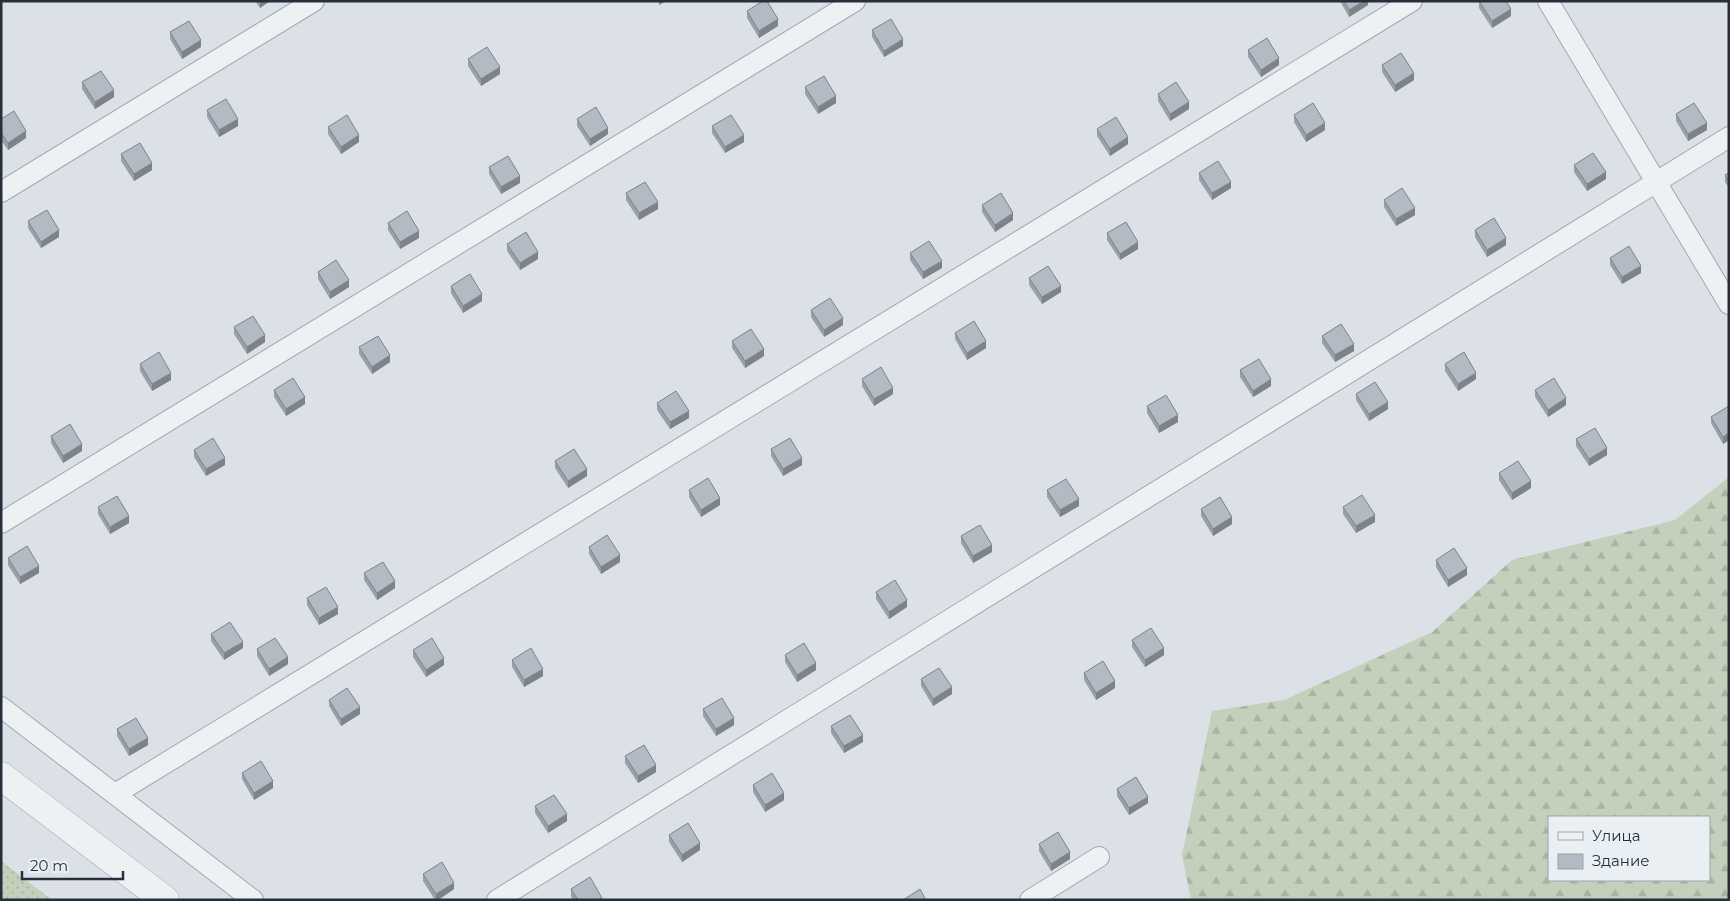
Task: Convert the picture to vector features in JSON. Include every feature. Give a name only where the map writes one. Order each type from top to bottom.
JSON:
[{"type":"street","points":[[1,776],[165,900]]},
{"type":"lane","points":[[1,192],[314,1]]},
{"type":"lane","points":[[1,523],[854,1]]},
{"type":"lane","points":[[115,794],[1412,1]]},
{"type":"lane","points":[[1548,1],[1729,304]]},
{"type":"lane","points":[[497,900],[1729,136]]},
{"type":"lane","points":[[1,707],[253,900]]},
{"type":"lane","points":[[1030,900],[1099,857]]},
{"type":"green space","points":[[1729,477],[1729,900],[1191,900],[1182,855],[1212,711],[1284,700],[1432,632],[1512,560],[1675,520]]},
{"type":"green space","points":[[1,861],[52,900],[1,900]]},
{"type":"building","points":[[763,1],[767,1],[778,19],[759,31],[747,11]]},
{"type":"building","points":[[1344,1],[1364,1],[1349,10]]},
{"type":"building","points":[[1479,1],[1506,1],[1511,9],[1492,21]]},
{"type":"building","points":[[891,19],[903,39],[884,51],[872,30]]},
{"type":"building","points":[[189,21],[201,40],[182,52],[170,32]]},
{"type":"building","points":[[1267,38],[1279,58],[1261,70],[1248,50]]},
{"type":"building","points":[[487,47],[500,67],[481,79],[468,59]]},
{"type":"building","points":[[1401,53],[1414,73],[1395,85],[1382,65]]},
{"type":"building","points":[[101,71],[114,90],[95,102],[82,82]]},
{"type":"building","points":[[824,76],[836,96],[818,107],[805,87]]},
{"type":"building","points":[[1176,82],[1189,102],[1170,114],[1158,94]]},
{"type":"building","points":[[226,99],[238,119],[219,130],[207,110]]},
{"type":"building","points":[[1313,103],[1325,123],[1306,135],[1294,115]]},
{"type":"building","points":[[1694,103],[1707,123],[1688,134],[1676,114]]},
{"type":"building","points":[[596,107],[608,128],[590,139],[577,119]]},
{"type":"building","points":[[14,111],[26,131],[8,143],[1,133],[1,119]]},
{"type":"building","points":[[347,115],[359,135],[341,147],[328,127]]},
{"type":"building","points":[[731,115],[744,135],[725,147],[712,126]]},
{"type":"building","points":[[1116,117],[1128,137],[1110,149],[1097,129]]},
{"type":"building","points":[[140,143],[152,163],[134,174],[121,154]]},
{"type":"building","points":[[1593,153],[1606,172],[1587,184],[1574,165]]},
{"type":"building","points":[[508,156],[520,176],[501,187],[489,167]]},
{"type":"building","points":[[1218,161],[1231,182],[1212,193],[1199,173]]},
{"type":"building","points":[[1729,173],[1729,181],[1725,175]]},
{"type":"building","points":[[645,182],[658,202],[639,213],[626,193]]},
{"type":"building","points":[[1402,188],[1415,208],[1396,219],[1384,200]]},
{"type":"building","points":[[1001,193],[1013,213],[995,225],[982,205]]},
{"type":"building","points":[[47,210],[59,230],[41,242],[28,221]]},
{"type":"building","points":[[407,211],[419,231],[400,242],[388,223]]},
{"type":"building","points":[[1494,218],[1506,238],[1487,250],[1475,230]]},
{"type":"building","points":[[1126,222],[1138,242],[1120,254],[1107,233]]},
{"type":"building","points":[[526,232],[538,252],[520,263],[507,244]]},
{"type":"building","points":[[929,241],[942,261],[923,272],[910,253]]},
{"type":"building","points":[[1629,246],[1641,266],[1622,277],[1610,258]]},
{"type":"building","points":[[336,260],[349,280],[330,292],[318,272]]},
{"type":"building","points":[[1048,266],[1061,286],[1042,297],[1029,278]]},
{"type":"building","points":[[470,274],[482,294],[463,306],[451,286]]},
{"type":"building","points":[[830,298],[843,318],[824,330],[811,310]]},
{"type":"building","points":[[253,316],[265,335],[247,347],[234,327]]},
{"type":"building","points":[[974,321],[986,341],[967,353],[955,333]]},
{"type":"building","points":[[1341,324],[1354,344],[1335,355],[1322,336]]},
{"type":"building","points":[[751,329],[764,349],[745,361],[732,341]]},
{"type":"building","points":[[378,336],[390,355],[372,367],[359,347]]},
{"type":"building","points":[[159,352],[171,373],[152,384],[140,364]]},
{"type":"building","points":[[1464,352],[1476,373],[1458,384],[1445,364]]},
{"type":"building","points":[[1259,359],[1271,379],[1253,391],[1240,370]]},
{"type":"building","points":[[881,367],[893,388],[874,399],[862,379]]},
{"type":"building","points":[[293,378],[305,397],[286,409],[274,390]]},
{"type":"building","points":[[1554,378],[1566,398],[1548,410],[1535,390]]},
{"type":"building","points":[[1375,382],[1388,402],[1369,414],[1356,394]]},
{"type":"building","points":[[676,391],[689,411],[670,422],[657,403]]},
{"type":"building","points":[[1166,395],[1178,415],[1159,426],[1147,406]]},
{"type":"building","points":[[1729,406],[1729,433],[1723,437],[1711,417]]},
{"type":"building","points":[[70,424],[82,444],[63,456],[51,436]]},
{"type":"building","points":[[1595,428],[1607,448],[1589,459],[1576,439]]},
{"type":"building","points":[[213,438],[225,458],[206,469],[194,450]]},
{"type":"building","points":[[790,438],[802,458],[783,469],[771,449]]},
{"type":"building","points":[[574,449],[587,469],[568,481],[555,461]]},
{"type":"building","points":[[1518,461],[1531,481],[1512,493],[1499,473]]},
{"type":"building","points":[[708,478],[720,498],[701,510],[689,490]]},
{"type":"building","points":[[1066,479],[1079,499],[1060,510],[1047,490]]},
{"type":"building","points":[[1362,495],[1375,515],[1356,526],[1343,507]]},
{"type":"building","points":[[117,496],[129,516],[110,527],[98,507]]},
{"type":"building","points":[[1220,497],[1232,517],[1213,529],[1201,509]]},
{"type":"building","points":[[980,525],[992,545],[973,556],[961,536]]},
{"type":"building","points":[[607,535],[620,555],[601,567],[589,547]]},
{"type":"building","points":[[27,546],[39,566],[20,577],[8,558]]},
{"type":"building","points":[[1454,548],[1467,568],[1448,580],[1436,560]]},
{"type":"building","points":[[383,562],[395,581],[377,593],[364,573]]},
{"type":"building","points":[[895,580],[907,600],[889,612],[876,592]]},
{"type":"building","points":[[326,587],[338,607],[319,618],[307,598]]},
{"type":"building","points":[[230,622],[243,642],[224,653],[211,634]]},
{"type":"building","points":[[1151,628],[1164,648],[1145,660],[1132,640]]},
{"type":"building","points":[[275,638],[288,657],[269,669],[257,649]]},
{"type":"building","points":[[432,638],[444,658],[426,670],[413,650]]},
{"type":"building","points":[[804,643],[816,663],[797,675],[785,655]]},
{"type":"building","points":[[531,648],[543,669],[524,680],[512,660]]},
{"type":"building","points":[[1103,661],[1115,681],[1096,693],[1084,673]]},
{"type":"building","points":[[939,668],[952,687],[933,699],[921,679]]},
{"type":"building","points":[[347,688],[360,707],[341,719],[329,700]]},
{"type":"building","points":[[722,698],[734,718],[716,729],[703,709]]},
{"type":"building","points":[[850,715],[863,735],[844,746],[831,726]]},
{"type":"building","points":[[136,718],[148,738],[129,749],[117,729]]},
{"type":"building","points":[[644,745],[656,765],[638,776],[625,756]]},
{"type":"building","points":[[261,761],[273,781],[254,793],[242,773]]},
{"type":"building","points":[[772,773],[784,793],[765,805],[753,785]]},
{"type":"building","points":[[1136,777],[1148,797],[1129,808],[1117,789]]},
{"type":"building","points":[[554,795],[567,814],[548,826],[535,806]]},
{"type":"building","points":[[688,823],[700,843],[682,855],[669,835]]},
{"type":"building","points":[[1058,832],[1070,852],[1051,864],[1039,844]]},
{"type":"building","points":[[442,862],[454,883],[436,894],[423,874]]},
{"type":"building","points":[[590,877],[602,898],[598,900],[578,900],[571,889]]},
{"type":"building","points":[[920,889],[926,900],[903,900]]}]
